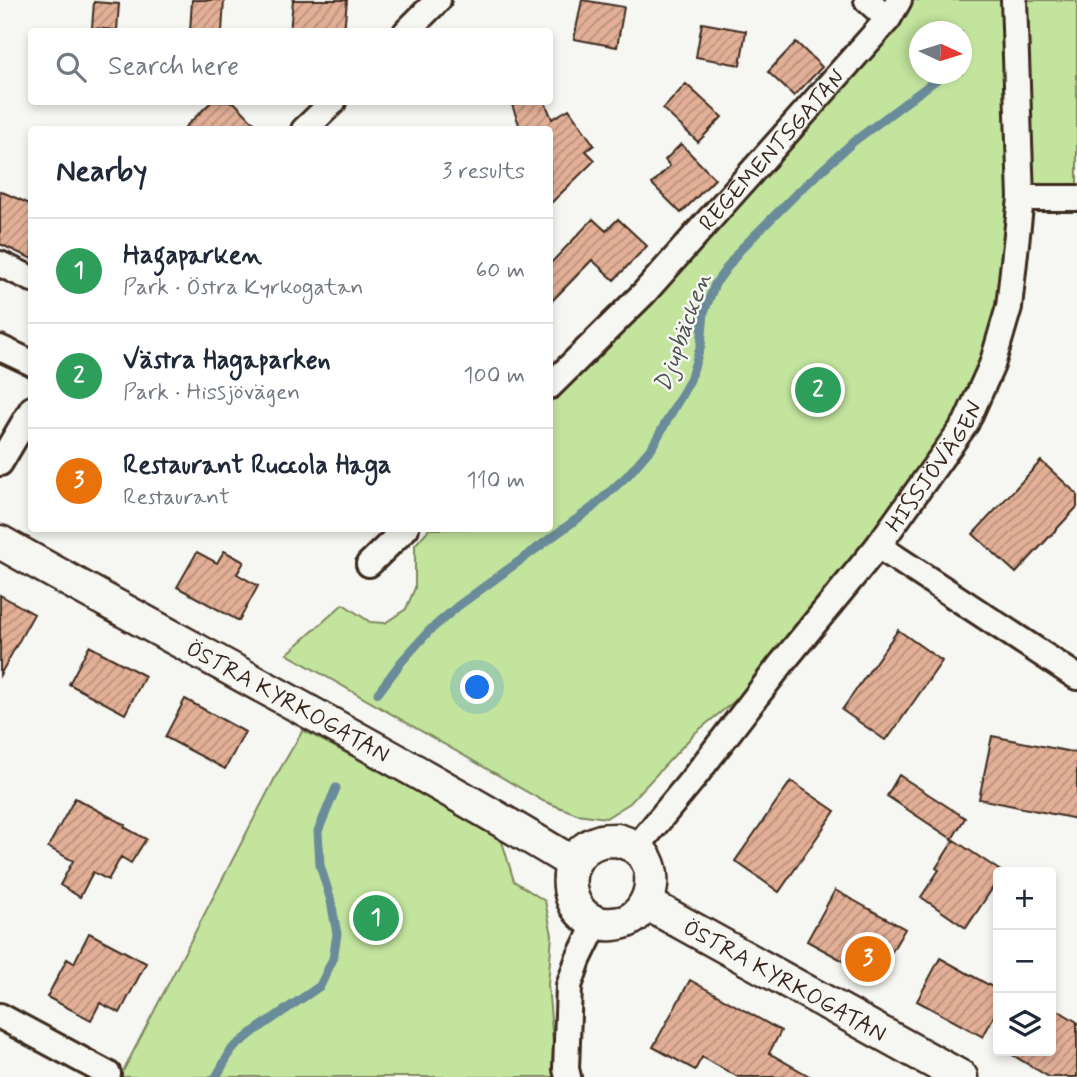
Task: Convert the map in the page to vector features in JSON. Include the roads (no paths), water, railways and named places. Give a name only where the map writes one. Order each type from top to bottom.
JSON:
[{"type":"street","points":[[410,28],[438,0]]},
{"type":"street","points":[[867,0],[893,9]]},
{"type":"street","name":"HISSJÖVÄGEN","points":[[636,848],[878,546],[966,423],[992,365],[1009,307],[1021,198],[1014,0]]},
{"type":"street","name":"REGEMENTSGATAN","points":[[553,383],[645,293],[893,9]]},
{"type":"street","points":[[308,126],[330,105]]},
{"type":"street","points":[[1021,198],[1077,198]]},
{"type":"street","points":[[0,264],[28,277]]},
{"type":"street","points":[[0,348],[28,361]]},
{"type":"street","points":[[0,463],[28,416]]},
{"type":"street","points":[[369,564],[402,532]]},
{"type":"street","name":"ÖSTRA KYRKOGATAN","points":[[0,542],[573,863]]},
{"type":"street","points":[[878,546],[1077,677]]},
{"type":"street","points":[[617,840],[636,848],[650,864],[651,891],[646,903],[635,918],[623,923],[608,925],[587,917],[570,894],[569,876],[573,863],[587,847],[602,841],[617,840]]},
{"type":"street","name":"ÖSTRA KYRKOGATAN","points":[[646,903],[961,1077]]},
{"type":"street","points":[[568,1077],[569,986],[597,921]]},
{"type":"street","points":[[0,1016],[107,1075]]},
{"type":"waterway","name":"Djupbäcken","points":[[378,693],[429,631],[458,606],[592,508],[628,475],[652,447],[690,380],[701,345],[704,312],[715,284],[740,250],[853,142],[931,84]]},
{"type":"waterway","name":"Djupbäcken","points":[[216,1077],[232,1049],[320,986],[333,959],[337,934],[320,865],[318,831],[336,788]]},
{"type":"place","name":"Västra Hagaparken","points":[[818,390]]},
{"type":"place","name":"Hagaparken","points":[[376,918]]},
{"type":"place","name":"Restaurant Ruccola Haga","points":[[868,959]]}]
